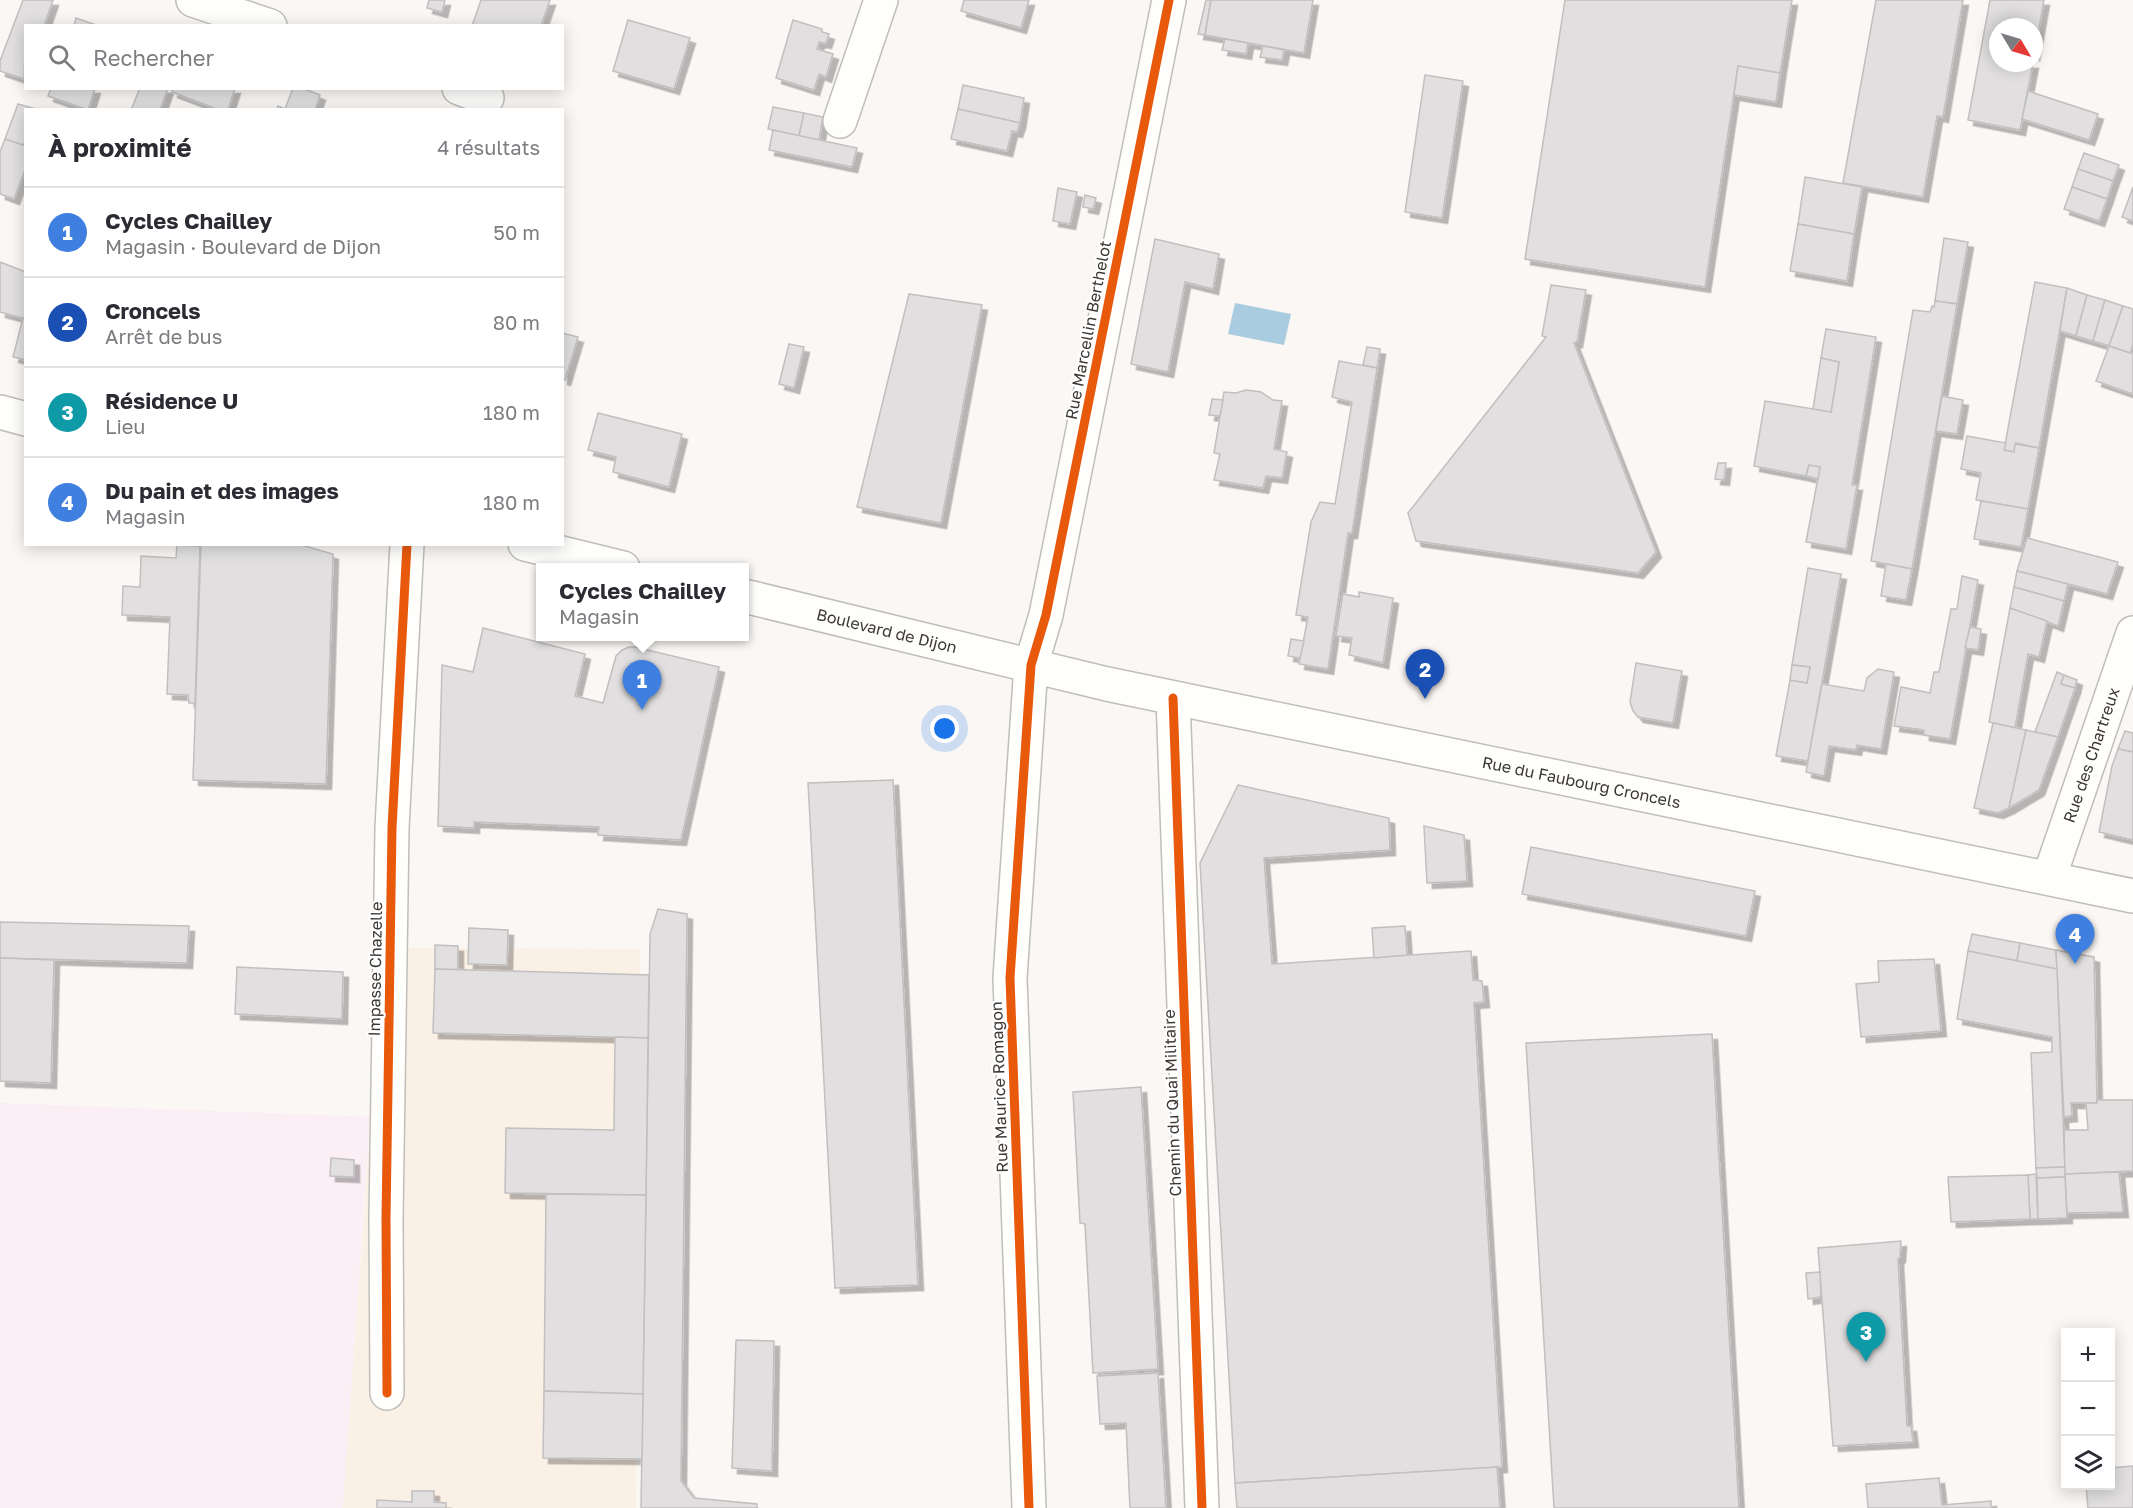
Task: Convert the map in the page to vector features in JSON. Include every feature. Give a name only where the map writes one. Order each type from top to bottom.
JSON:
[{"type":"street","points":[[193,0],[264,24]]},
{"type":"street","points":[[840,121],[881,0]]},
{"type":"street","name":"Rue Marcellin Berthelot","points":[[1031,665],[1046,615],[1169,0]]},
{"type":"street","points":[[0,412],[24,418]]},
{"type":"street","name":"Impasse Chazelle","points":[[387,1393],[386,1218],[392,828],[407,546]]},
{"type":"street","points":[[534,546],[606,563]]},
{"type":"street","name":"Boulevard de Dijon","points":[[749,597],[1031,665]]},
{"type":"street","name":"Rue des Chartreux","points":[[2049,878],[2133,633]]},
{"type":"street","name":"Rue du Faubourg Croncels","points":[[1031,665],[1173,698],[2133,896]]},
{"type":"street","name":"Rue Maurice Romagon","points":[[1029,1508],[1010,978],[1031,665]]},
{"type":"street","name":"Chemin du Quai Militaire","points":[[1173,698],[1202,1508]]},
{"type":"shaded area","points":[[383,948],[640,949],[636,1508],[343,1508]]},
{"type":"shaded area","points":[[0,1103],[370,1117],[343,1508],[0,1508]]},
{"type":"water","points":[[1235,303],[1291,314],[1284,345],[1228,334]]},
{"type":"building","points":[[23,0],[53,0],[45,24],[24,24],[24,79],[0,71],[0,61]]},
{"type":"building","points":[[429,0],[445,0],[442,12],[427,8]]},
{"type":"building","points":[[481,0],[550,0],[542,24],[473,24]]},
{"type":"building","points":[[964,0],[1029,0],[1021,28],[961,11]]},
{"type":"building","points":[[1206,0],[1211,0],[1205,35],[1198,34]]},
{"type":"building","points":[[1211,0],[1313,0],[1304,53],[1205,35]]},
{"type":"building","points":[[1565,0],[1792,0],[1780,73],[1738,66],[1705,287],[1525,259]]},
{"type":"building","points":[[1876,0],[1963,0],[1943,117],[1937,116],[1923,197],[1843,183]]},
{"type":"building","points":[[1990,0],[2044,0],[2041,18],[1989,18],[1989,72],[2031,72],[2020,130],[1968,120]]},
{"type":"building","points":[[76,18],[93,24],[74,24]]},
{"type":"building","points":[[628,20],[690,38],[674,89],[613,71]]},
{"type":"building","points":[[793,20],[822,29],[822,32],[829,34],[826,43],[819,42],[817,49],[833,54],[826,77],[819,74],[814,90],[776,78]]},
{"type":"building","points":[[1225,39],[1248,43],[1246,54],[1222,50]]},
{"type":"building","points":[[1263,46],[1284,50],[1282,60],[1260,57]]},
{"type":"building","points":[[1738,66],[1780,73],[1776,102],[1734,95]]},
{"type":"building","points":[[1425,75],[1463,81],[1442,218],[1405,212]]},
{"type":"building","points":[[963,85],[1024,98],[1020,123],[958,109]]},
{"type":"building","points":[[50,90],[94,90],[89,108],[48,96]]},
{"type":"building","points":[[139,90],[167,90],[161,108],[132,108]]},
{"type":"building","points":[[172,90],[234,90],[229,108],[214,108],[172,92]]},
{"type":"building","points":[[292,90],[307,90],[320,95],[316,108],[285,108]]},
{"type":"building","points":[[2028,91],[2098,114],[2089,140],[2022,119]]},
{"type":"building","points":[[18,104],[32,108],[24,108],[23,146],[5,139]]},
{"type":"building","points":[[773,107],[804,113],[799,136],[768,129]]},
{"type":"building","points":[[958,109],[1020,123],[1017,132],[1012,131],[1007,151],[951,139]]},
{"type":"building","points":[[804,113],[823,117],[819,140],[799,136]]},
{"type":"building","points":[[773,130],[857,148],[852,167],[769,150]]},
{"type":"building","points":[[5,139],[24,145],[24,172],[14,199],[0,194],[0,152]]},
{"type":"building","points":[[2084,153],[2119,165],[2113,181],[2078,169]]},
{"type":"building","points":[[2078,169],[2113,181],[2107,199],[2072,187]]},
{"type":"building","points":[[1805,177],[1862,187],[1854,234],[1798,224]]},
{"type":"building","points":[[2072,187],[2107,199],[2099,221],[2064,209]]},
{"type":"building","points":[[2133,187],[2133,221],[2122,217]]},
{"type":"building","points":[[1058,188],[1077,192],[1070,224],[1053,221]]},
{"type":"building","points":[[1085,195],[1096,198],[1093,209],[1083,207]]},
{"type":"building","points":[[1798,224],[1854,234],[1847,281],[1790,271]]},
{"type":"building","points":[[1944,238],[1968,242],[1957,304],[1935,301]]},
{"type":"building","points":[[1155,239],[1219,254],[1213,289],[1185,282],[1168,372],[1131,364]]},
{"type":"building","points":[[0,262],[24,271],[24,318],[0,312]]},
{"type":"building","points":[[2035,282],[2067,288],[2039,448],[2016,443],[2014,452],[2004,450]]},
{"type":"building","points":[[1551,285],[1586,290],[1577,342],[1574,343],[1656,552],[1638,573],[1416,541],[1408,513],[1546,337],[1542,336]]},
{"type":"building","points":[[2067,288],[2087,295],[2076,336],[2060,331]]},
{"type":"building","points":[[909,294],[982,305],[941,523],[857,507]]},
{"type":"building","points":[[2087,295],[2105,300],[2093,341],[2076,336]]},
{"type":"building","points":[[2105,300],[2123,306],[2109,346],[2093,341]]},
{"type":"building","points":[[1935,301],[1957,304],[1912,569],[1871,561],[1913,310],[1930,312]]},
{"type":"building","points":[[2123,306],[2133,309],[2133,344],[2130,353],[2109,346]]},
{"type":"building","points":[[23,318],[24,360],[13,357]]},
{"type":"building","points":[[1826,329],[1876,337],[1852,485],[1857,485],[1846,549],[1806,542],[1820,467],[1809,465],[1806,476],[1754,466],[1765,401],[1831,412],[1839,362],[1821,358]]},
{"type":"building","points":[[564,334],[578,337],[564,380]]},
{"type":"building","points":[[789,344],[804,347],[794,388],[779,384]]},
{"type":"building","points":[[2109,346],[2133,354],[2133,394],[2096,381]]},
{"type":"building","points":[[1367,347],[1380,349],[1377,368],[1363,365]]},
{"type":"building","points":[[1821,358],[1839,362],[1831,412],[1813,409]]},
{"type":"building","points":[[1339,361],[1377,368],[1352,533],[1348,533],[1328,669],[1299,664],[1308,617],[1296,615],[1311,522],[1320,502],[1335,504],[1352,402],[1332,397]]},
{"type":"building","points":[[1246,390],[1261,392],[1273,400],[1282,401],[1274,449],[1287,452],[1282,478],[1266,476],[1263,488],[1214,480],[1220,454],[1214,453],[1224,392],[1236,393]]},
{"type":"building","points":[[1942,396],[1963,400],[1957,434],[1936,431]]},
{"type":"building","points":[[1212,399],[1223,400],[1220,416],[1209,415]]},
{"type":"building","points":[[598,413],[682,434],[669,487],[613,472],[616,457],[588,450]]},
{"type":"building","points":[[1967,436],[2006,443],[2004,450],[2014,452],[2015,444],[2039,448],[2028,509],[1976,500],[1981,473],[1961,469]]},
{"type":"building","points":[[1718,463],[1726,463],[1724,480],[1715,479]]},
{"type":"building","points":[[1809,465],[1820,467],[1818,479],[1806,476]]},
{"type":"building","points":[[1981,501],[2028,509],[2021,547],[1974,539]]},
{"type":"building","points":[[2027,538],[2118,562],[2107,594],[2017,571]]},
{"type":"building","points":[[177,546],[200,546],[195,703],[189,703],[188,695],[167,694],[170,617],[122,615],[123,586],[140,587],[141,556],[176,558]]},
{"type":"building","points":[[201,546],[305,546],[333,554],[326,784],[193,780]]},
{"type":"building","points":[[1886,564],[1912,569],[1906,600],[1881,596]]},
{"type":"building","points":[[1808,568],[1841,574],[1808,761],[1776,756],[1790,680],[1807,683],[1810,667],[1792,665]]},
{"type":"building","points":[[2017,571],[2068,584],[2064,601],[2014,587]]},
{"type":"building","points":[[1962,576],[1978,580],[1950,739],[1924,735],[1924,730],[1894,726],[1901,687],[1930,693],[1934,672],[1939,672],[1951,609],[1957,609]]},
{"type":"building","points":[[2014,587],[2064,601],[2058,626],[2010,608]]},
{"type":"building","points":[[1359,592],[1393,598],[1383,663],[1349,655],[1352,638],[1336,636],[1343,594],[1359,597]]},
{"type":"building","points":[[2010,608],[2047,621],[2039,657],[2028,654],[2015,728],[1989,722]]},
{"type":"building","points":[[1970,627],[1981,629],[1978,650],[1965,648]]},
{"type":"building","points":[[483,628],[585,654],[575,696],[603,703],[616,656],[629,647],[719,667],[681,840],[598,835],[599,827],[474,822],[474,828],[438,826],[442,665],[473,672]]},
{"type":"building","points":[[1291,639],[1304,641],[1300,658],[1288,656]]},
{"type":"building","points":[[1636,663],[1682,671],[1673,723],[1638,717],[1633,711],[1630,702]]},
{"type":"building","points":[[1792,665],[1810,667],[1807,683],[1790,680]]},
{"type":"building","points":[[1878,669],[1894,672],[1881,749],[1857,745],[1856,750],[1829,746],[1824,776],[1806,772],[1822,684],[1864,691],[1867,678]]},
{"type":"building","points":[[2057,672],[2064,675],[2061,684],[2075,688],[2058,737],[2035,732]]},
{"type":"building","points":[[2064,675],[2077,680],[2075,688],[2061,684]]},
{"type":"building","points":[[1993,723],[2026,730],[2009,808],[1998,813],[1974,808]]},
{"type":"building","points":[[2026,730],[2058,737],[2039,790],[2009,808]]},
{"type":"building","points":[[2125,731],[2133,733],[2133,752],[2118,749]]},
{"type":"building","points":[[2118,749],[2133,752],[2133,840],[2099,832],[2112,766]]},
{"type":"building","points":[[893,780],[918,1285],[835,1288],[808,783]]},
{"type":"building","points":[[1238,785],[1389,818],[1390,850],[1264,858],[1272,964],[1471,951],[1473,980],[1482,981],[1484,1002],[1474,1003],[1502,1467],[1235,1483],[1200,863]]},
{"type":"building","points":[[1424,826],[1464,835],[1467,881],[1427,883]]},
{"type":"building","points":[[1531,847],[1755,891],[1746,936],[1522,894]]},
{"type":"building","points":[[658,909],[687,914],[681,1481],[694,1498],[757,1504],[757,1508],[641,1508],[650,934]]},
{"type":"building","points":[[0,922],[189,926],[187,963],[0,958]]},
{"type":"building","points":[[1405,926],[1407,955],[1374,958],[1372,928]]},
{"type":"building","points":[[469,928],[508,930],[507,965],[468,964]]},
{"type":"building","points":[[1972,934],[2020,943],[2017,961],[1968,951]]},
{"type":"building","points":[[2020,943],[2056,950],[2057,969],[2017,961]]},
{"type":"building","points":[[435,945],[458,946],[458,970],[435,969]]},
{"type":"building","points":[[2056,950],[2094,957],[2097,1103],[2071,1103],[2072,1116],[2064,1117]]},
{"type":"building","points":[[1968,951],[2057,969],[2065,1167],[2036,1168],[2031,1053],[2052,1052],[2052,1037],[1957,1019]]},
{"type":"building","points":[[0,958],[54,960],[51,1083],[0,1081]]},
{"type":"building","points":[[1934,959],[1941,1031],[1861,1037],[1856,984],[1879,982],[1878,961]]},
{"type":"building","points":[[237,967],[343,972],[342,1019],[235,1014]]},
{"type":"building","points":[[435,969],[649,975],[648,1038],[433,1033]]},
{"type":"building","points":[[1712,1034],[1739,1508],[1554,1508],[1526,1043]]},
{"type":"building","points":[[615,1037],[648,1038],[646,1195],[505,1193],[506,1128],[614,1130]]},
{"type":"building","points":[[1141,1087],[1158,1369],[1093,1373],[1085,1224],[1080,1223],[1073,1092]]},
{"type":"building","points":[[2097,1100],[2133,1100],[2133,1171],[2065,1174],[2064,1130],[2088,1130],[2086,1103],[2097,1103]]},
{"type":"building","points":[[331,1158],[354,1160],[354,1177],[330,1176]]},
{"type":"building","points":[[2065,1167],[2065,1177],[2037,1178],[2036,1168]]},
{"type":"building","points":[[2119,1172],[2123,1212],[2067,1213],[2065,1174]]},
{"type":"building","points":[[2036,1174],[2038,1219],[2030,1219],[2028,1175]]},
{"type":"building","points":[[2028,1175],[2030,1219],[1951,1222],[1948,1177]]},
{"type":"building","points":[[2065,1177],[2067,1218],[2038,1219],[2037,1178]]},
{"type":"building","points":[[546,1194],[646,1195],[643,1394],[544,1391]]},
{"type":"building","points":[[1901,1241],[1898,1259],[1907,1426],[1911,1426],[1913,1442],[1833,1446],[1818,1248]]},
{"type":"building","points":[[1820,1272],[1821,1297],[1808,1299],[1806,1273]]},
{"type":"building","points":[[736,1340],[774,1341],[772,1471],[732,1468]]},
{"type":"building","points":[[1158,1373],[1166,1508],[1130,1508],[1126,1423],[1100,1424],[1097,1376]]},
{"type":"building","points":[[544,1391],[643,1394],[642,1459],[543,1458]]},
{"type":"building","points":[[2133,1466],[2133,1508],[2088,1508],[2086,1490],[2115,1490],[2115,1468]]},
{"type":"building","points":[[1497,1467],[1500,1508],[1237,1508],[1235,1483]]},
{"type":"building","points":[[1939,1478],[1942,1505],[1991,1501],[1991,1508],[1868,1508],[1866,1484]]},
{"type":"building","points":[[412,1491],[434,1491],[434,1502],[446,1503],[446,1508],[377,1508],[377,1500],[412,1502]]},
{"type":"cycle path","points":[[1029,1508],[1010,978],[1031,665],[1046,615],[1169,0]]},
{"type":"cycle path","points":[[387,1393],[386,1218],[392,828],[407,546]]},
{"type":"cycle path","points":[[1173,698],[1202,1508]]},
{"type":"place","name":"Croncels","points":[[1425,699]]},
{"type":"place","name":"Cycles Chailley","points":[[642,710]]},
{"type":"place","name":"Du pain et des images","points":[[2075,964]]},
{"type":"place","name":"Résidence U","points":[[1866,1362]]}]
